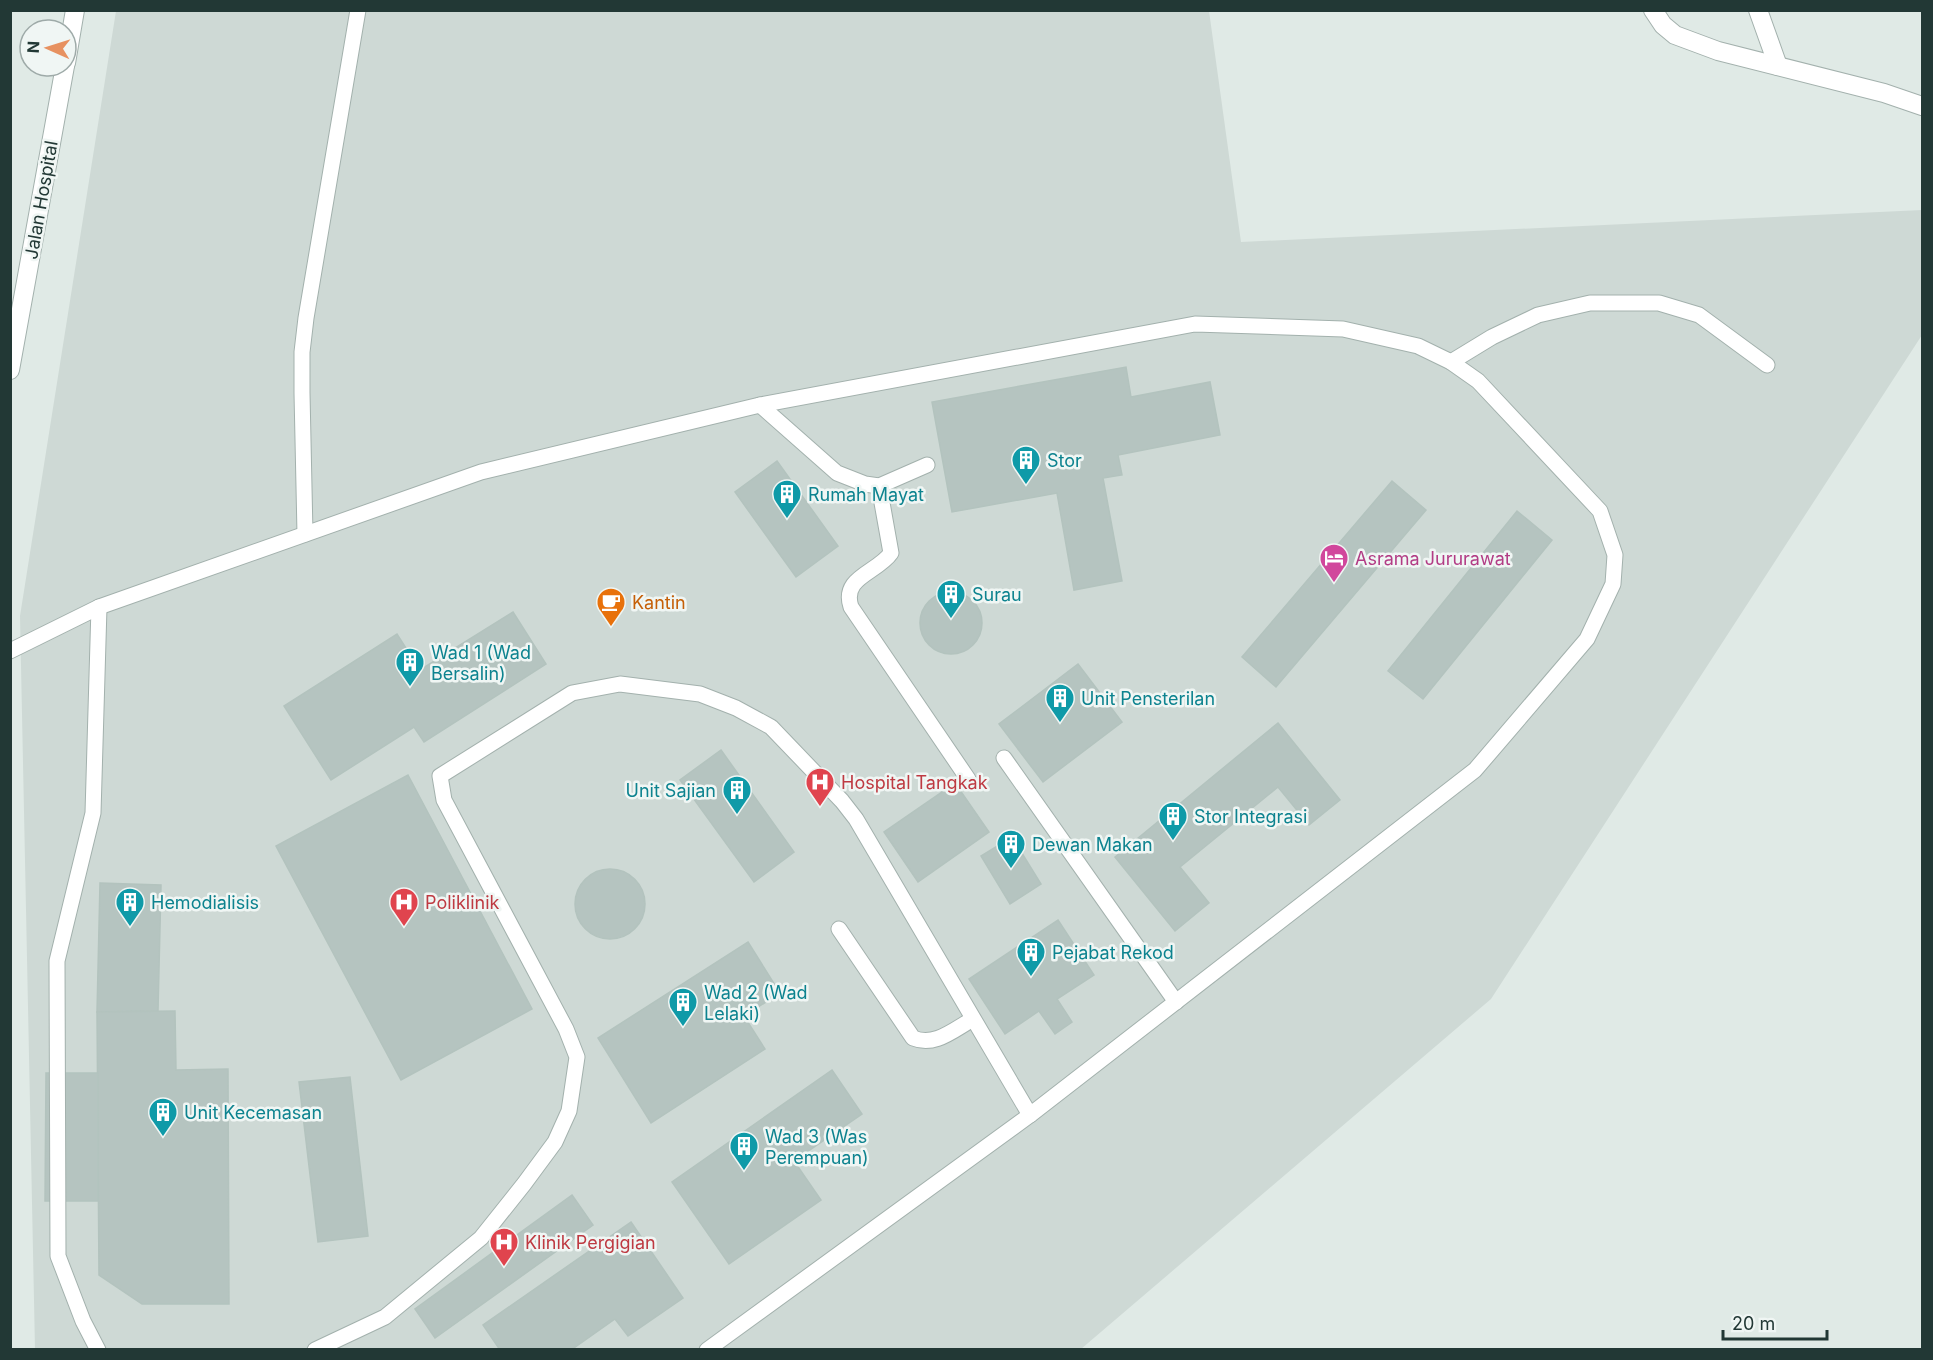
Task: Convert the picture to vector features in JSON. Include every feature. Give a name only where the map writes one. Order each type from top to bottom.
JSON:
[{"type":"street","points":[[1653,10],[1663,25],[1674,35],[1718,51],[1884,93],[1923,106]]},
{"type":"street","points":[[1758,10],[1778,66]]},
{"type":"street","name":"Jalan Hospital","points":[[10,370],[63,78]]},
{"type":"lane","points":[[305,534],[302,352],[358,10]]},
{"type":"lane","points":[[1451,363],[1492,336],[1538,315],[1590,303],[1659,303],[1699,315],[1767,365]]},
{"type":"lane","points":[[10,651],[99,607],[481,472],[760,405],[1195,324],[1343,329],[1418,346],[1451,363],[1478,381],[1600,511],[1615,555],[1613,584],[1587,639],[1474,770],[1030,1115],[707,1350]]},
{"type":"lane","points":[[760,405],[837,473],[865,484],[879,486],[927,465]]},
{"type":"lane","points":[[879,486],[891,553],[886,561],[852,584],[848,599],[851,607],[968,779]]},
{"type":"lane","points":[[98,1350],[83,1321],[58,1256],[57,961],[93,813],[99,607]]},
{"type":"lane","points":[[315,1350],[385,1317],[481,1238],[555,1142],[569,1111],[577,1057],[566,1029],[444,800],[440,776],[572,693],[620,684],[700,694],[736,708],[771,727],[842,801],[855,819],[1030,1115]]},
{"type":"lane","points":[[1004,758],[1176,1002]]},
{"type":"lane","points":[[839,929],[913,1038],[925,1043],[936,1040],[973,1019]]},
{"type":"shaded area","name":"Hospital Tangkak","points":[[116,11],[1209,11],[1241,242],[1922,210],[1922,335],[1491,999],[1081,1349],[35,1349],[20,616]]},
{"type":"building","name":"Stor","points":[[1126,367],[1131,397],[1210,382],[1220,435],[1118,455],[1122,475],[1103,478],[1122,581],[1074,590],[1057,493],[952,512],[932,402]]},
{"type":"building","name":"Rumah Mayat","points":[[777,461],[838,546],[796,577],[735,492]]},
{"type":"building","name":"Asrama Jururawat","points":[[1392,481],[1426,510],[1276,687],[1242,657]]},
{"type":"building","name":"Asrama Jururawat","points":[[1517,511],[1552,540],[1423,699],[1388,671]]},
{"type":"building","name":"Surau","points":[[945,592],[957,592],[973,601],[980,611],[982,623],[980,635],[973,645],[957,654],[945,654],[934,649],[925,640],[920,629],[920,617],[925,606],[934,597]]},
{"type":"building","name":"Wad 1 (Wad Bersalin)","points":[[513,612],[546,664],[424,742],[414,727],[331,780],[284,706],[397,634],[420,670]]},
{"type":"building","name":"Unit Pensterilan","points":[[1078,664],[1122,722],[1043,782],[999,724]]},
{"type":"building","name":"Stor Integrasi","points":[[1278,723],[1340,800],[1309,825],[1278,787],[1180,867],[1209,903],[1175,931],[1115,857]]},
{"type":"building","name":"Unit Sajian","points":[[721,750],[794,852],[754,882],[680,780]]},
{"type":"building","name":"Poliklinik","points":[[408,775],[532,1009],[401,1080],[276,846]]},
{"type":"building","points":[[955,783],[989,832],[918,882],[884,832]]},
{"type":"building","name":"Dewan Makan","points":[[1012,837],[1041,884],[1010,904],[981,856]]},
{"type":"building","points":[[617,869],[630,875],[639,884],[643,890],[645,904],[643,918],[635,929],[624,937],[603,939],[585,929],[577,918],[575,897],[585,879],[596,871]]},
{"type":"building","name":"Hemodialisis","points":[[100,883],[161,885],[158,1011],[97,1012]]},
{"type":"building","name":"Pejabat Rekod","points":[[1058,920],[1094,975],[1057,999],[1072,1022],[1055,1034],[1039,1011],[1005,1034],[969,979]]},
{"type":"building","name":"Wad 2 (Wad Lelaki)","points":[[748,942],[780,993],[744,1016],[765,1049],[651,1123],[598,1038]]},
{"type":"building","name":"Unit Kecemasan","points":[[175,1011],[176,1070],[228,1069],[229,1304],[142,1304],[99,1275],[97,1012]]},
{"type":"building","name":"Wad 3 (Was Perempuan)","points":[[832,1070],[862,1114],[794,1161],[821,1200],[729,1264],[672,1182]]},
{"type":"building","points":[[46,1073],[98,1073],[98,1201],[45,1201]]},
{"type":"building","points":[[350,1077],[368,1236],[318,1242],[299,1082]]},
{"type":"building","name":"Klinik Pergigian","points":[[572,1195],[593,1225],[435,1338],[415,1309]]},
{"type":"building","points":[[631,1222],[683,1298],[628,1336],[615,1319],[571,1350],[500,1350],[483,1325]]},
{"type":"place","name":"Stor","points":[[1026,486]]},
{"type":"place","name":"Rumah Mayat","points":[[787,520]]},
{"type":"place","name":"Asrama Jururawat","points":[[1334,584]]},
{"type":"place","name":"Surau","points":[[951,620]]},
{"type":"place","name":"Kantin","points":[[611,628]]},
{"type":"place","name":"Wad 1 (Wad Bersalin)","points":[[410,688]]},
{"type":"place","name":"Unit Pensterilan","points":[[1060,724]]},
{"type":"place","name":"Hospital Tangkak","points":[[820,808]]},
{"type":"place","name":"Unit Sajian","points":[[737,816]]},
{"type":"place","name":"Stor Integrasi","points":[[1173,842]]},
{"type":"place","name":"Dewan Makan","points":[[1011,870]]},
{"type":"place","name":"Hemodialisis","points":[[130,928]]},
{"type":"place","name":"Poliklinik","points":[[404,928]]},
{"type":"place","name":"Pejabat Rekod","points":[[1031,978]]},
{"type":"place","name":"Wad 2 (Wad Lelaki)","points":[[683,1028]]},
{"type":"place","name":"Unit Kecemasan","points":[[163,1138]]},
{"type":"place","name":"Wad 3 (Was Perempuan)","points":[[744,1172]]},
{"type":"place","name":"Klinik Pergigian","points":[[504,1268]]}]
